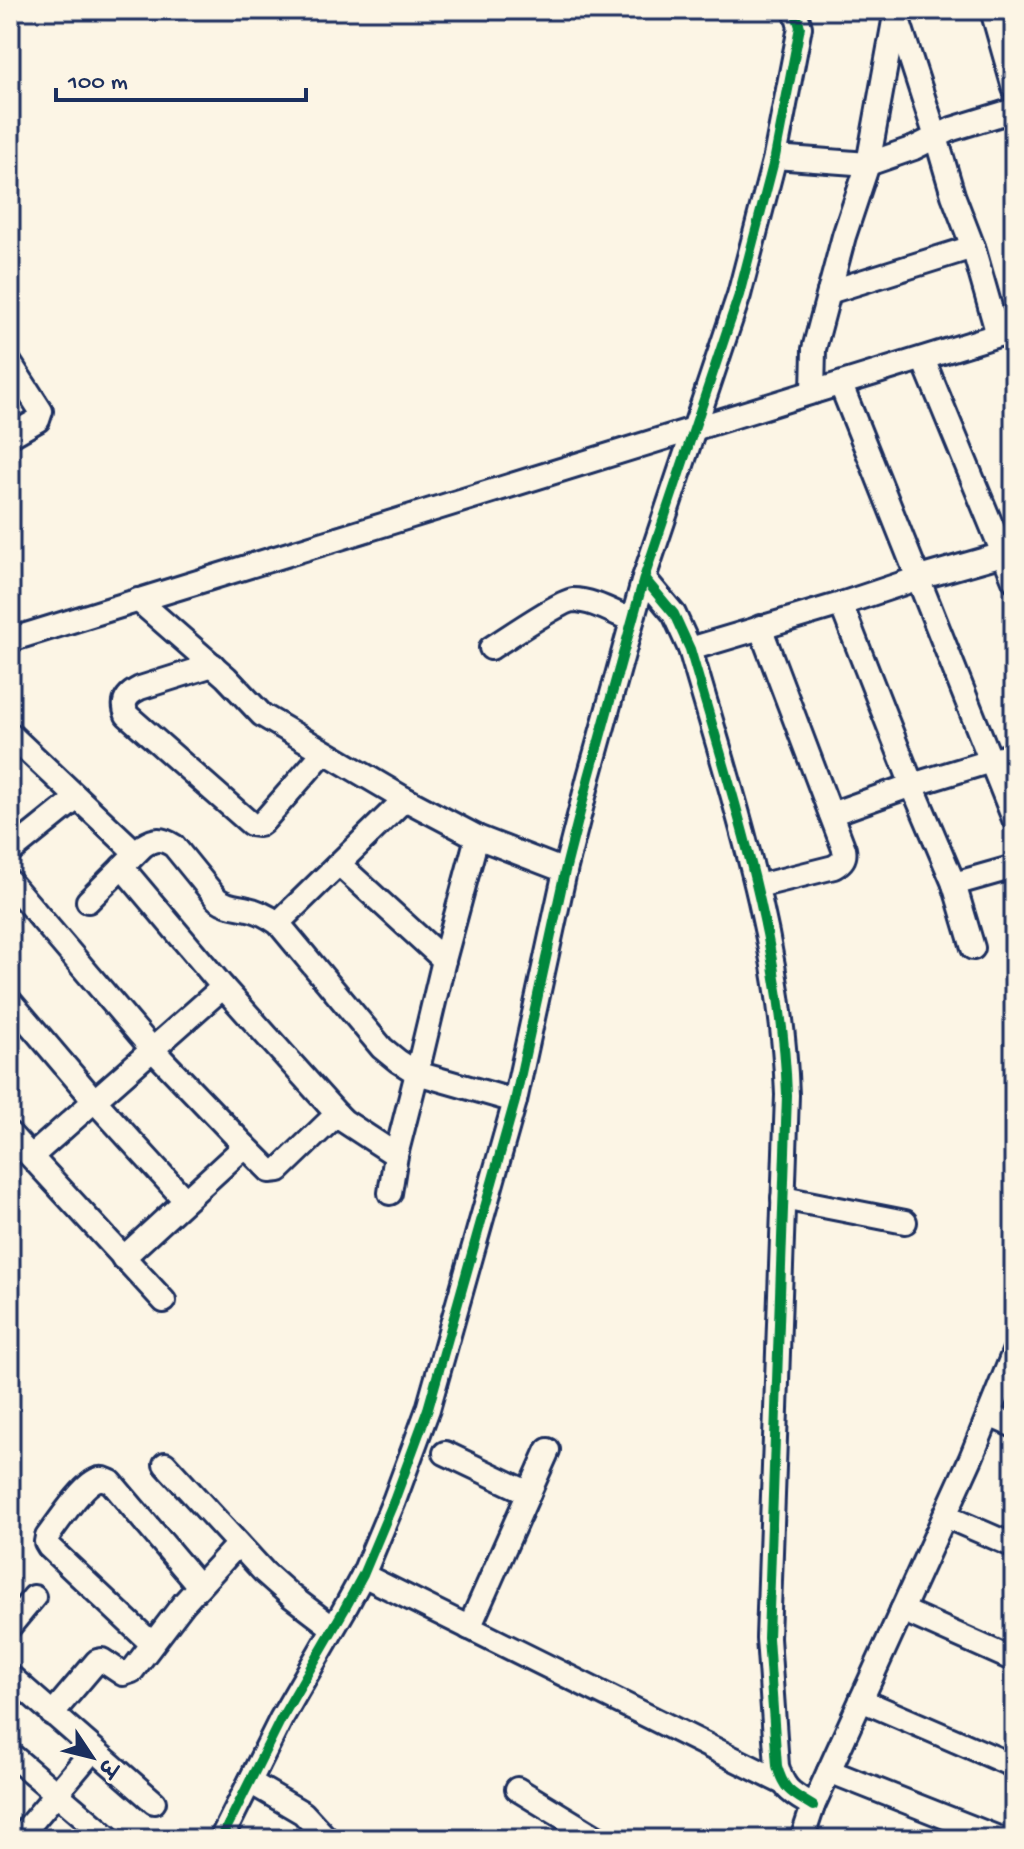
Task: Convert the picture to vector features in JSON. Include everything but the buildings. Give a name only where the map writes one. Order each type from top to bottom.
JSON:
[{"type":"street","points":[[992,10],[1014,88]]},
{"type":"street","points":[[10,640],[1006,333],[953,195],[896,11]]},
{"type":"street","points":[[813,392],[814,349],[844,236],[868,164],[896,11]]},
{"type":"street","points":[[221,1839],[281,1719],[363,1575],[428,1409],[515,1101],[565,871],[632,620],[739,295],[775,157],[800,16]]},
{"type":"street","points":[[775,157],[868,164],[914,148],[964,125],[1014,110]]},
{"type":"street","points":[[829,292],[973,247]]},
{"type":"street","points":[[923,359],[1009,553],[1014,580]]},
{"type":"street","points":[[10,363],[41,411],[38,420],[10,436]]},
{"type":"street","points":[[841,385],[1014,819]]},
{"type":"street","points":[[690,649],[1009,553]]},
{"type":"street","points":[[644,578],[674,614],[690,649],[758,886],[780,1003],[787,1095],[768,1638],[777,1766],[781,1782],[813,1806]]},
{"type":"street","points":[[138,600],[213,665],[262,715],[405,799],[477,837],[565,871]]},
{"type":"street","points":[[491,648],[567,601],[583,601],[632,620]]},
{"type":"street","points":[[841,604],[954,884],[973,948]]},
{"type":"street","points":[[758,886],[834,867],[845,855],[760,627]]},
{"type":"street","points":[[213,665],[140,688],[130,693],[124,707],[127,715],[251,824],[259,825],[266,819],[324,752]]},
{"type":"street","points":[[10,734],[77,798],[128,859],[223,987],[337,1114],[396,1155]]},
{"type":"street","points":[[831,814],[1014,754]]},
{"type":"street","points":[[10,852],[77,798]]},
{"type":"street","points":[[278,923],[405,799]]},
{"type":"street","points":[[390,1193],[396,1155],[477,837]]},
{"type":"street","points":[[88,901],[128,859],[153,840],[168,841],[217,899],[224,904],[256,911],[278,923],[382,1048],[398,1061],[417,1073],[515,1101]]},
{"type":"street","points":[[339,864],[444,960]]},
{"type":"street","points":[[954,884],[1014,867]]},
{"type":"street","points":[[10,882],[152,1049],[270,1171],[286,1165],[337,1114]]},
{"type":"street","points":[[32,1156],[223,987]]},
{"type":"street","points":[[10,1001],[185,1200]]},
{"type":"street","points":[[10,1134],[164,1301]]},
{"type":"street","points":[[123,1258],[245,1146]]},
{"type":"street","points":[[783,1198],[905,1222]]},
{"type":"street","points":[[802,1839],[813,1806],[945,1516],[1014,1352]]},
{"type":"street","points":[[989,1415],[1014,1426]]},
{"type":"street","points":[[469,1628],[548,1450]]},
{"type":"street","points":[[445,1453],[529,1493]]},
{"type":"street","points":[[165,1464],[264,1572],[333,1628]]},
{"type":"street","points":[[151,1643],[46,1542],[80,1493],[97,1479],[104,1478],[111,1482],[199,1586]]},
{"type":"street","points":[[945,1516],[1014,1546]]},
{"type":"street","points":[[52,1714],[95,1662],[102,1660],[123,1674],[132,1671],[151,1643],[238,1544]]},
{"type":"street","points":[[363,1575],[781,1782]]},
{"type":"street","points":[[10,1626],[34,1597]]},
{"type":"street","points":[[902,1610],[1014,1660]]},
{"type":"street","points":[[10,1676],[154,1802]]},
{"type":"street","points":[[861,1700],[1014,1766]]},
{"type":"street","points":[[18,1839],[93,1750]]},
{"type":"street","points":[[10,1754],[110,1839]]},
{"type":"street","points":[[829,1771],[1001,1839]]},
{"type":"street","points":[[250,1782],[303,1813],[327,1839]]},
{"type":"street","points":[[517,1789],[599,1839]]},
{"type":"cycle path","points":[[221,1839],[281,1719],[363,1575],[428,1409],[515,1101],[565,871],[644,578],[739,295],[775,157],[800,27],[795,10]]},
{"type":"cycle path","points":[[644,578],[674,614],[690,649],[738,814],[776,981],[787,1095],[768,1638],[777,1766],[790,1790],[813,1806]]}]
